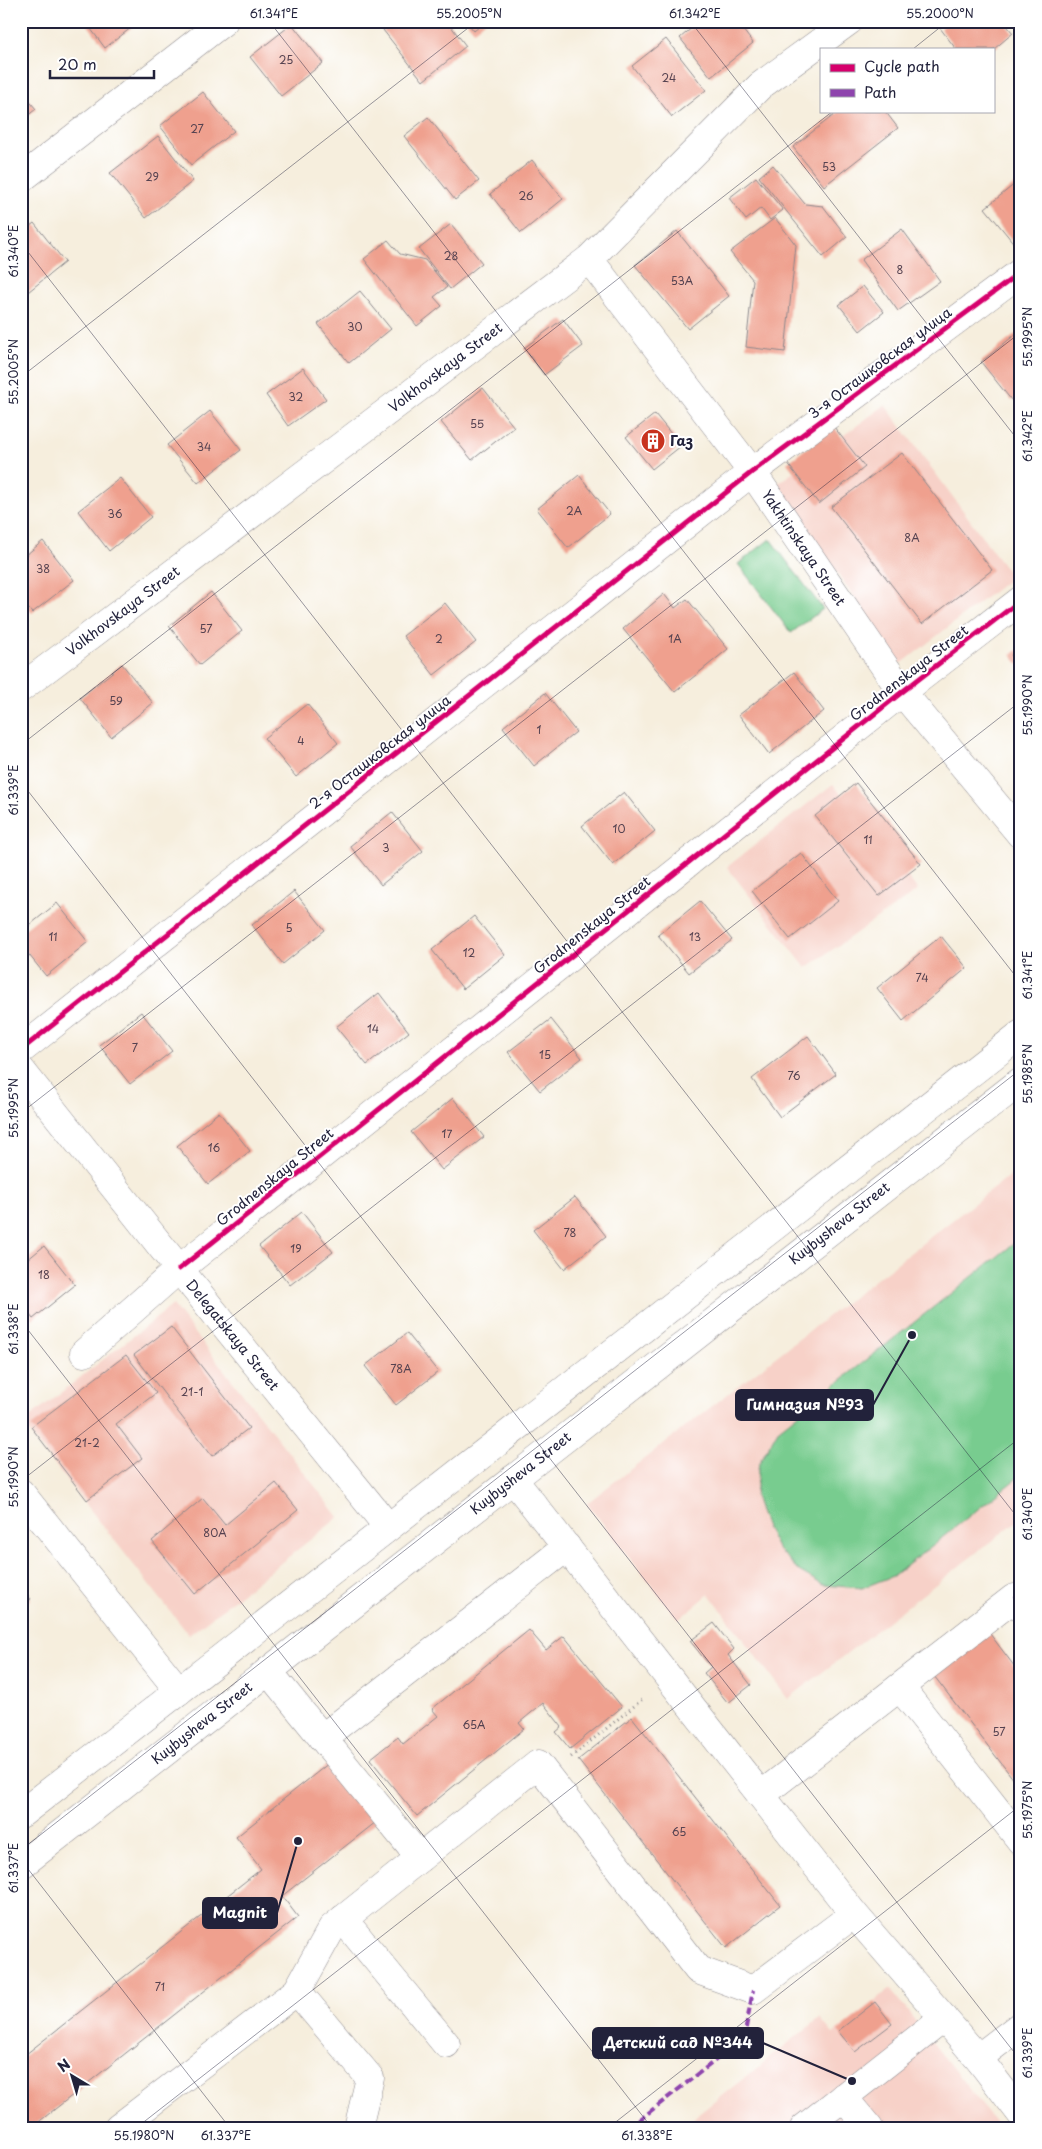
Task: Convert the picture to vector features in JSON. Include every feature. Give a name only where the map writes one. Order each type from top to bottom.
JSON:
[{"type":"street","points":[[21,179],[224,21]]},
{"type":"street","name":"Volkhovskaya Street","points":[[21,688],[590,259],[760,86],[849,21]]},
{"type":"street","name":"Yakhtinskaya Street","points":[[590,259],[752,472],[902,692],[1021,835]]},
{"type":"street","name":"3-я Осташковская улица","points":[[752,472],[1021,272]]},
{"type":"street","name":"2-я Осташковская улица","points":[[21,1050],[752,472]]},
{"type":"street","name":"Grodnenskaya Street","points":[[84,1353],[179,1269],[902,692],[1021,600]]},
{"type":"street","points":[[21,1814],[1021,1034]]},
{"type":"street","name":"Delegatskaya Street","points":[[21,1070],[413,1558]]},
{"type":"street","name":"Kuybysheva Street","points":[[21,1864],[1021,1081]]},
{"type":"street","points":[[513,1479],[854,1914],[978,2058],[1021,2114]]},
{"type":"street","points":[[21,1493],[179,1691]]},
{"type":"street","points":[[322,1738],[566,1547]]},
{"type":"street","points":[[761,1795],[1014,1598],[1021,1606]]},
{"type":"street","points":[[268,1671],[420,1858]]},
{"type":"street","points":[[900,1687],[1021,1841]]},
{"type":"street","points":[[118,2128],[297,1991],[332,1928],[538,1764],[698,1970],[753,1990],[854,1914]]},
{"type":"street","points":[[343,1919],[446,2044]]},
{"type":"street","points":[[297,1991],[370,2078],[358,2128]]},
{"type":"street","points":[[804,2128],[944,2018]]},
{"type":"street","points":[[978,2058],[1021,2025]]},
{"type":"street","points":[[843,2097],[869,2128]]},
{"type":"path","points":[[547,1776],[669,1678]]},
{"type":"shaded area","points":[[885,405],[1012,577],[901,664],[776,485]]},
{"type":"shaded area","points":[[833,784],[918,890],[806,968],[727,867]]},
{"type":"shaded area","points":[[1021,1167],[1021,1518],[788,1699],[709,1594],[678,1620],[587,1503]]},
{"type":"shaded area","points":[[173,1305],[339,1517],[189,1635],[22,1423]]},
{"type":"shaded area","points":[[890,1989],[1000,2128],[681,2128],[820,2018],[833,2034]]},
{"type":"green space","points":[[770,539],[823,609],[791,633],[738,564]]},
{"type":"green space","points":[[1021,1238],[1021,1475],[895,1575],[862,1588],[823,1585],[799,1571],[777,1548],[764,1523],[755,1496],[759,1463],[779,1429]]},
{"type":"building","points":[[85,21],[134,21],[136,24],[105,48]]},
{"type":"building","points":[[395,21],[447,21],[466,46],[423,81],[383,30]]},
{"type":"building","points":[[466,21],[486,21],[474,31]]},
{"type":"building","points":[[700,21],[736,21],[753,43],[711,77],[680,38]]},
{"type":"building","points":[[949,21],[1003,21],[1013,33],[994,49],[955,48],[940,28]]},
{"type":"building","points":[[292,24],[323,63],[281,96],[250,57]]},
{"type":"building","points":[[666,39],[706,90],[672,117],[632,66]]},
{"type":"building","points":[[21,91],[36,109],[21,121]]},
{"type":"building","points":[[203,92],[234,131],[191,165],[160,126]]},
{"type":"building","points":[[838,112],[886,112],[898,128],[824,186],[793,147]]},
{"type":"building","points":[[428,117],[479,181],[455,200],[404,136]]},
{"type":"building","points":[[158,136],[193,181],[146,218],[110,173]]},
{"type":"building","points":[[532,160],[563,199],[521,233],[490,194]]},
{"type":"building","points":[[773,165],[805,204],[823,206],[847,237],[823,257],[759,177]]},
{"type":"building","points":[[756,177],[783,210],[770,220],[761,208],[746,220],[729,198]]},
{"type":"building","points":[[1021,179],[1021,243],[1016,246],[985,208]]},
{"type":"building","points":[[775,218],[796,245],[785,352],[746,347],[753,280],[730,252]]},
{"type":"building","points":[[34,223],[65,262],[23,296],[21,233]]},
{"type":"building","points":[[451,224],[482,263],[450,289],[419,249]]},
{"type":"building","points":[[902,229],[940,281],[898,311],[861,260]]},
{"type":"building","points":[[677,231],[729,296],[688,329],[635,265]]},
{"type":"building","points":[[388,240],[400,254],[425,260],[447,287],[434,297],[442,306],[417,326],[364,259]]},
{"type":"building","points":[[863,286],[884,312],[860,331],[839,305]]},
{"type":"building","points":[[360,291],[391,329],[349,363],[318,324]]},
{"type":"building","points":[[563,319],[583,346],[544,375],[524,348]]},
{"type":"building","points":[[1021,330],[1021,394],[1012,401],[981,362]]},
{"type":"building","points":[[303,368],[326,399],[288,426],[266,395]]},
{"type":"building","points":[[483,388],[514,427],[472,460],[441,422]]},
{"type":"building","points":[[210,411],[241,450],[198,483],[167,445]]},
{"type":"building","name":"Газ","points":[[655,414],[681,446],[652,469],[626,437]]},
{"type":"building","points":[[834,427],[865,467],[819,504],[787,463]]},
{"type":"building","points":[[902,453],[992,570],[922,624],[831,507]]},
{"type":"building","points":[[579,475],[610,514],[568,548],[537,509]]},
{"type":"building","points":[[120,478],[151,517],[109,551],[78,511]]},
{"type":"building","points":[[43,541],[74,580],[32,613],[21,601],[21,559]]},
{"type":"building","points":[[211,592],[242,631],[200,665],[169,626]]},
{"type":"building","points":[[664,594],[675,608],[687,599],[728,649],[675,692],[623,629]]},
{"type":"building","points":[[445,603],[476,642],[434,675],[403,636]]},
{"type":"building","points":[[1021,648],[1021,667],[1011,655]]},
{"type":"building","points":[[122,664],[153,703],[111,737],[80,698]]},
{"type":"building","points":[[794,672],[824,711],[769,754],[739,715]]},
{"type":"building","points":[[545,693],[576,732],[534,766],[503,727]]},
{"type":"building","points":[[307,704],[338,743],[296,777],[264,738]]},
{"type":"building","points":[[856,783],[921,864],[879,896],[815,816]]},
{"type":"building","points":[[624,792],[655,831],[613,865],[582,826]]},
{"type":"building","points":[[392,812],[423,851],[381,885],[350,846]]},
{"type":"building","points":[[801,853],[838,901],[790,939],[752,891]]},
{"type":"building","points":[[294,891],[325,930],[283,964],[252,925]]},
{"type":"building","points":[[700,901],[732,940],[689,973],[658,935]]},
{"type":"building","points":[[57,903],[88,942],[46,976],[21,945],[21,932]]},
{"type":"building","points":[[474,916],[505,955],[463,989],[432,950]]},
{"type":"building","points":[[941,936],[967,968],[903,1021],[877,988]]},
{"type":"building","points":[[379,993],[409,1032],[367,1065],[336,1027]]},
{"type":"building","points":[[141,1012],[172,1051],[130,1084],[99,1045]]},
{"type":"building","points":[[551,1019],[582,1058],[540,1091],[508,1052]]},
{"type":"building","points":[[808,1036],[836,1074],[780,1117],[752,1079]]},
{"type":"building","points":[[453,1098],[484,1137],[442,1170],[411,1132]]},
{"type":"building","points":[[219,1112],[250,1151],[208,1184],[177,1146]]},
{"type":"building","points":[[575,1197],[606,1236],[564,1269],[533,1230]]},
{"type":"building","points":[[302,1212],[333,1252],[290,1285],[259,1246]]},
{"type":"building","points":[[44,1246],[75,1285],[33,1319],[21,1304],[21,1265]]},
{"type":"building","points":[[171,1327],[249,1428],[212,1456],[134,1355]]},
{"type":"building","points":[[407,1333],[438,1372],[396,1405],[365,1366]]},
{"type":"building","points":[[126,1355],[156,1393],[116,1424],[142,1458],[87,1500],[31,1427]]},
{"type":"building","points":[[276,1483],[298,1510],[195,1594],[152,1541],[203,1498],[225,1525]]},
{"type":"building","points":[[21,1587],[31,1599],[21,1607]]},
{"type":"building","points":[[714,1623],[734,1649],[728,1655],[751,1685],[728,1703],[704,1673],[711,1667],[690,1641]]},
{"type":"building","points":[[529,1630],[546,1650],[564,1636],[622,1707],[570,1749],[556,1732],[562,1727],[543,1703],[519,1723],[524,1729],[417,1816],[370,1759],[398,1737],[403,1744],[438,1716],[432,1709]]},
{"type":"building","points":[[987,1630],[1021,1675],[1021,1789],[931,1672]]},
{"type":"building","points":[[632,1717],[780,1905],[726,1948],[578,1760]]},
{"type":"building","points":[[329,1763],[376,1822],[282,1896],[298,1917],[31,2128],[21,2128],[21,2058],[261,1869],[236,1837]]},
{"type":"building","points":[[875,2002],[892,2024],[855,2052],[838,2031]]},
{"type":"marked path","points":[[1014,1598],[1021,1598]]},
{"type":"marked path","points":[[629,2128],[744,2038],[753,1990]]},
{"type":"cycle path","points":[[21,1050],[752,472],[1021,272]]},
{"type":"cycle path","points":[[179,1269],[902,692],[1021,600]]},
{"type":"place","name":"Газ","points":[[653,441]]},
{"type":"place","name":"Гимназия №93","points":[[912,1335]]},
{"type":"place","name":"Magnit","points":[[298,1841]]},
{"type":"place","name":"Детский сад №344","points":[[852,2081]]}]
